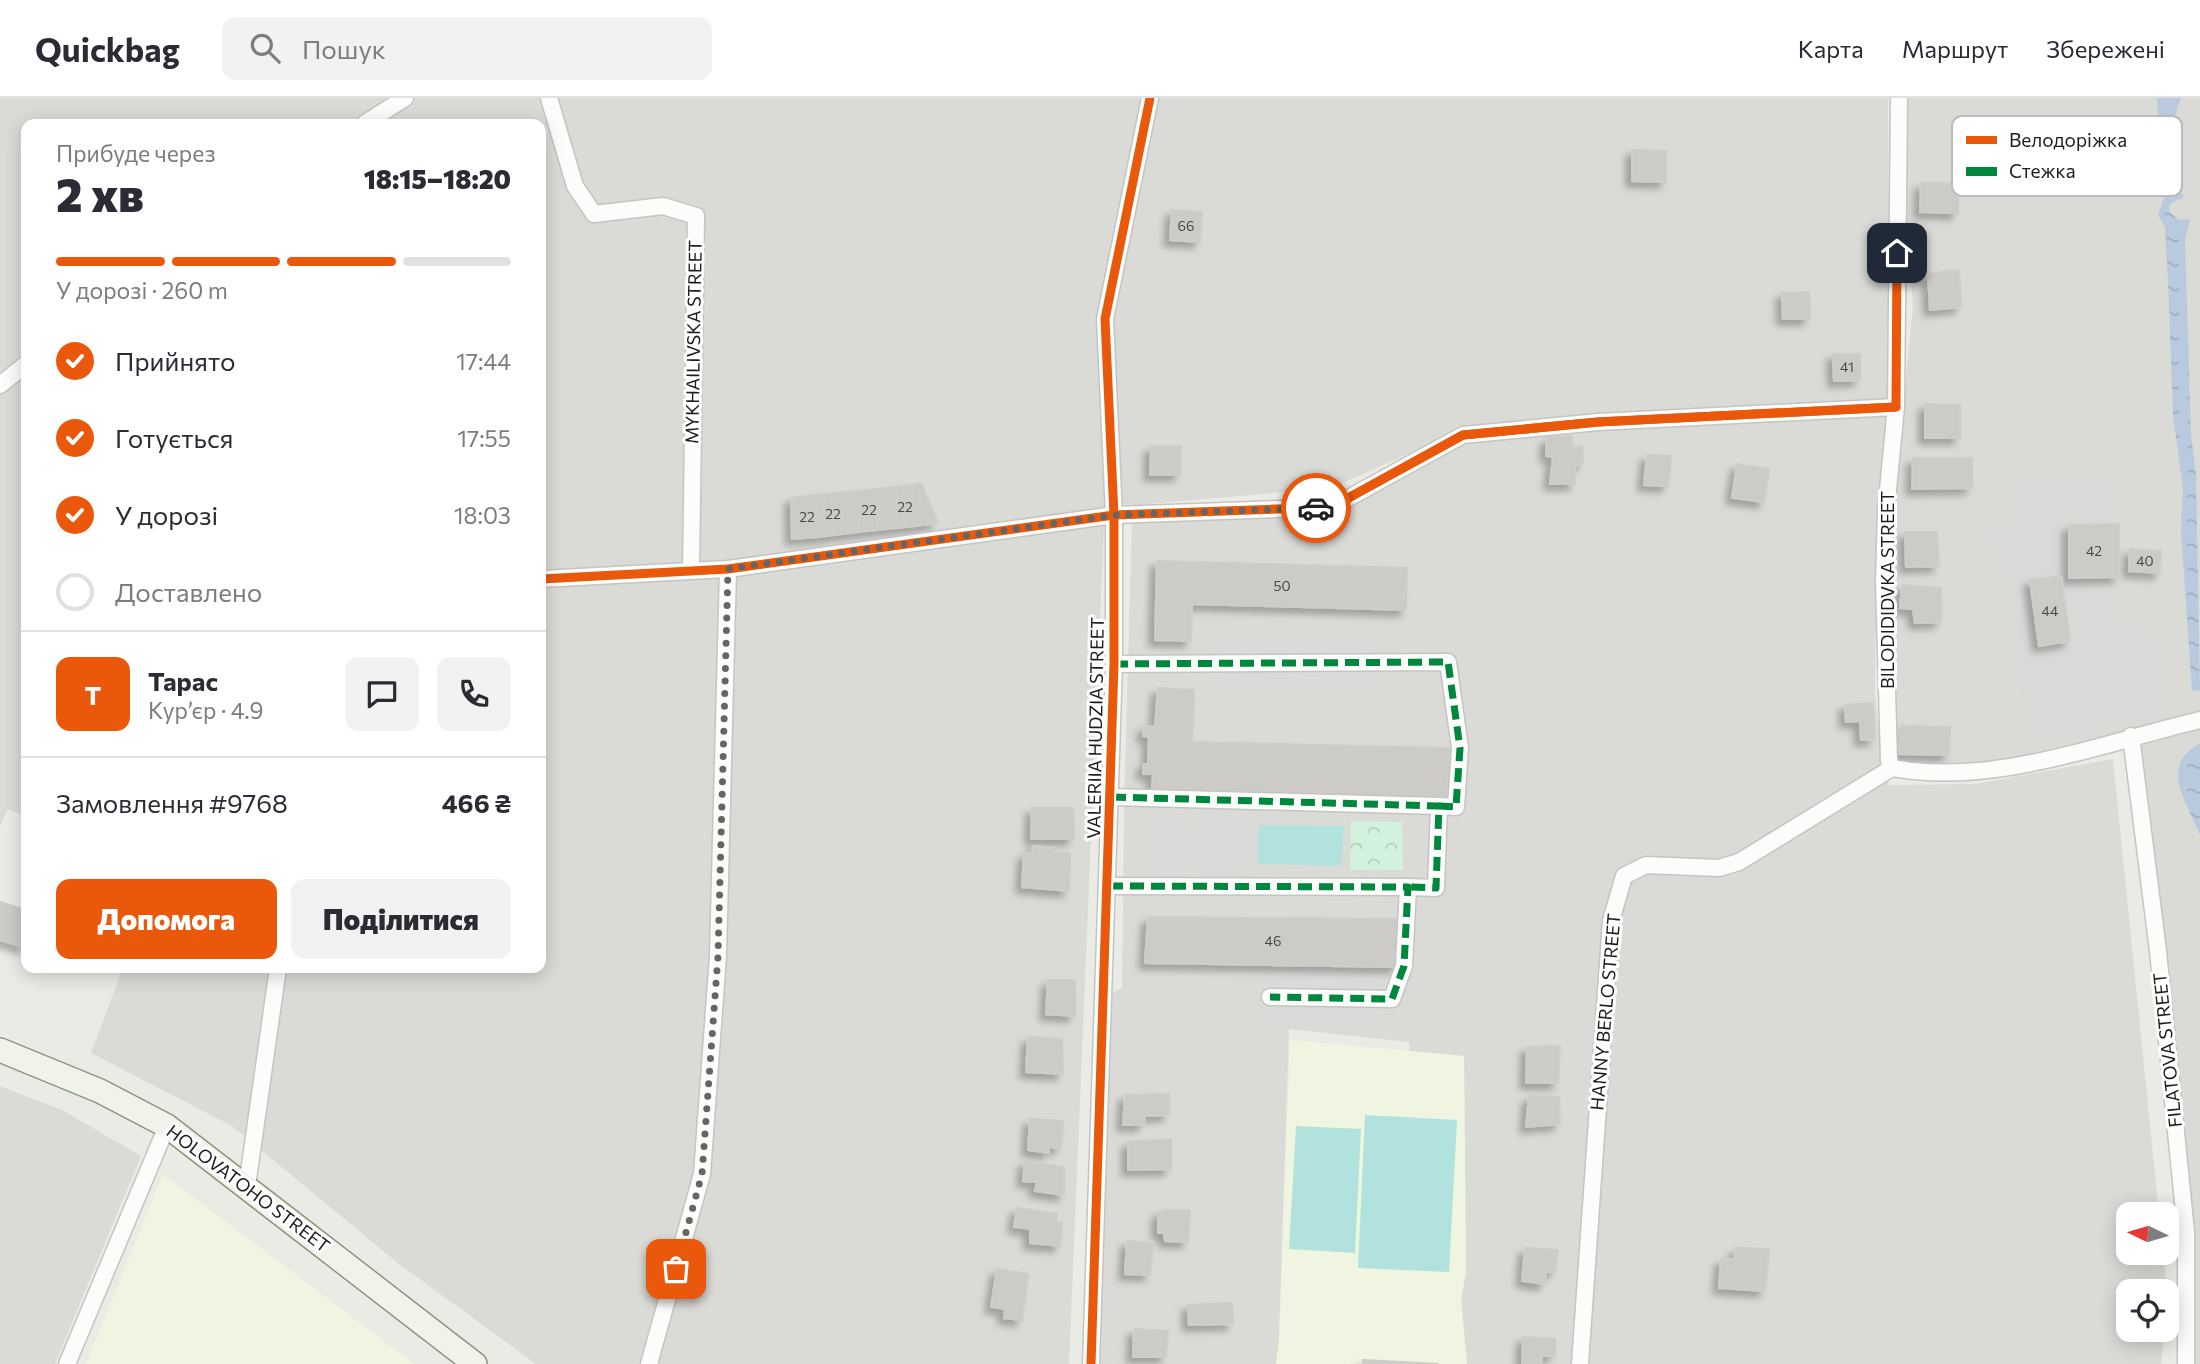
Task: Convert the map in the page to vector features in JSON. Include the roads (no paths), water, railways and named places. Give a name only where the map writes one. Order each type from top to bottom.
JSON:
[{"type":"main road","name":"HOLOVATOHO STREET","points":[[0,1050],[100,1091],[167,1126],[475,1364]]},
{"type":"street","points":[[371,119],[405,98]]},
{"type":"street","name":"MYKHAILIVSKA STREET","points":[[549,98],[575,186],[594,214],[663,206],[696,216],[691,571]]},
{"type":"street","name":"VALERIIA HUDZIA STREET","points":[[1091,1364],[1112,797],[1114,664],[1114,515],[1105,319],[1150,98]]},
{"type":"street","name":"BILODIDIDVKA STREET","points":[[1892,768],[1889,761],[1884,582],[1886,510],[1896,407],[1899,98]]},
{"type":"street","points":[[0,385],[21,368]]},
{"type":"street","points":[[546,579],[728,569],[1114,515],[1332,507],[1463,435],[1598,422],[1896,407]]},
{"type":"street","points":[[649,1364],[702,1174],[718,956],[728,569]]},
{"type":"street","points":[[1112,797],[1456,807],[1459,760],[1448,662],[1114,664]]},
{"type":"street","points":[[1892,768],[1925,774],[1969,774],[2200,720]]},
{"type":"street","name":"FILATOVA STREET","points":[[2132,736],[2158,951],[2186,1232],[2186,1364]]},
{"type":"street","name":"HANNY BERLO STREET","points":[[1580,1364],[1611,921],[1624,876],[1646,865],[1719,867],[1739,862],[1892,768]]},
{"type":"street","points":[[1109,886],[1436,888],[1439,806]]},
{"type":"street","points":[[1270,997],[1392,999],[1404,966],[1408,887]]},
{"type":"street","points":[[247,1186],[277,973]]},
{"type":"street","points":[[67,1364],[167,1126]]},
{"type":"water","points":[[2157,98],[2181,98],[2175,116],[2158,116]]},
{"type":"water","points":[[2182,193],[2184,197],[2170,204],[2169,212],[2179,220],[2190,219],[2185,240],[2191,434],[2196,475],[2200,690],[2192,691],[2181,530],[2183,489],[2173,415],[2165,227],[2158,215],[2164,197],[2182,196]]},
{"type":"water","points":[[2200,744],[2200,835],[2183,797],[2178,773],[2180,762],[2187,752]]}]
